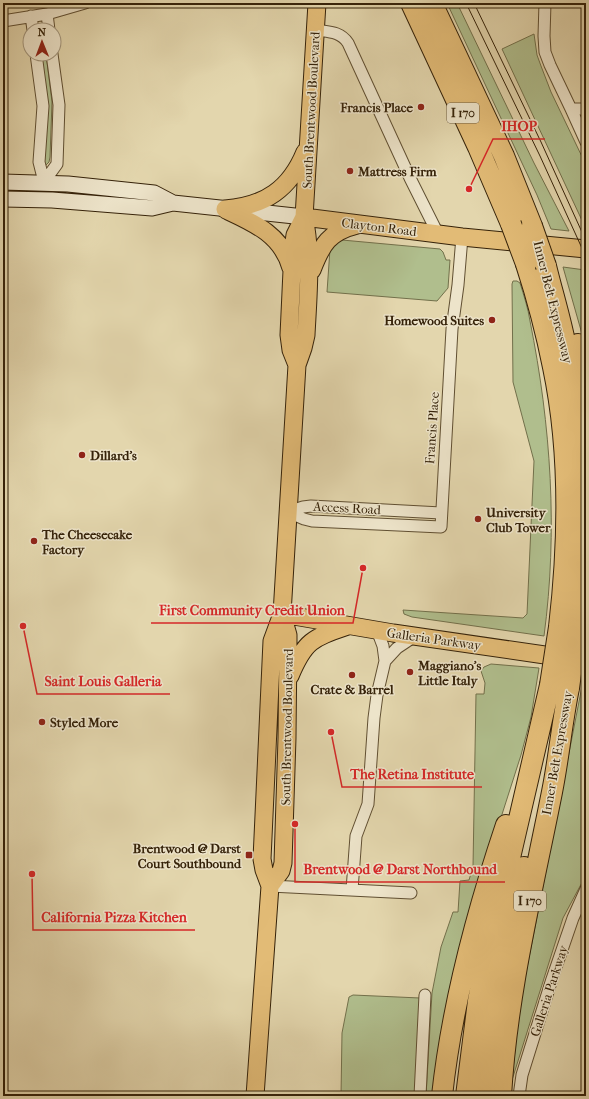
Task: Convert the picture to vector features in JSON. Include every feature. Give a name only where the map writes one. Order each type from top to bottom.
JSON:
[{"type":"highway","name":"Inner Belt Expressway","points":[[411,3],[478,147],[511,224],[536,296],[554,368],[563,434],[567,501],[564,582],[568,628]]},
{"type":"highway","name":"Inner Belt Expressway","points":[[432,3],[504,156],[546,266],[567,351],[578,424],[584,497],[583,570],[568,628],[552,791],[513,987],[501,1096]]},
{"type":"highway","points":[[546,266],[570,314],[586,377]]},
{"type":"highway","name":"Inner Belt Expressway","points":[[470,1058],[484,970],[532,764],[561,693]]},
{"type":"highway","points":[[484,1096],[489,1040],[502,964],[548,763],[561,693]]},
{"type":"highway","points":[[442,1096],[453,1022],[474,930],[490,873],[509,816],[532,764]]},
{"type":"highway","points":[[466,1096],[470,1058]]},
{"type":"highway","points":[[470,1058],[470,1096]]},
{"type":"main road","name":"South Brentwood Boulevard","points":[[255,1096],[270,886],[264,870],[262,859],[272,641],[282,614],[297,365],[304,348],[306,334],[309,250],[308,235],[304,217],[318,3]]},
{"type":"main road","points":[[225,209],[254,205],[279,191],[289,181],[297,169],[309,142]]},
{"type":"main road","name":"Clayton Road","points":[[3,182],[44,182],[154,193],[172,203]]},
{"type":"main road","name":"Clayton Road","points":[[3,199],[52,200],[152,208],[172,203],[304,217],[462,237],[586,249]]},
{"type":"main road","points":[[225,209],[250,221],[268,232],[288,257],[292,273]]},
{"type":"main road","name":"South Brentwood Boulevard","points":[[297,365],[291,350],[289,335],[295,234],[304,217]]},
{"type":"main road","points":[[308,281],[322,246],[330,237],[338,231],[359,224]]},
{"type":"main road","name":"South Brentwood Boulevard","points":[[270,886],[281,871],[283,863],[288,635],[282,614]]},
{"type":"main road","name":"Galleria Parkway","points":[[282,614],[415,636],[586,661]]},
{"type":"main road","points":[[288,680],[296,662],[306,646],[316,637],[350,625]]},
{"type":"street","points":[[3,22],[47,14],[85,3]]},
{"type":"street","points":[[545,3],[545,52],[572,108],[586,142]]},
{"type":"street","points":[[47,14],[48,22]]},
{"type":"street","points":[[31,16],[32,22]]},
{"type":"street","points":[[316,30],[336,33],[345,38],[348,43],[410,178],[438,234]]},
{"type":"street","points":[[37,62],[43,106],[39,162],[44,182]]},
{"type":"street","points":[[44,182],[56,164],[59,105],[53,62]]},
{"type":"street","points":[[572,108],[586,109]]},
{"type":"street","name":"Francis Place","points":[[441,526],[452,329],[459,280],[462,237]]},
{"type":"street","name":"Access Road","points":[[288,512],[311,506],[441,513]]},
{"type":"street","name":"Access Road","points":[[288,512],[304,520],[312,521],[441,526]]},
{"type":"street","points":[[352,890],[356,836],[368,804],[370,792],[374,718],[377,695],[385,661],[383,646],[377,630]]},
{"type":"street","points":[[385,661],[396,648],[415,636]]},
{"type":"street","points":[[270,886],[411,893]]},
{"type":"street","name":"Galleria Parkway","points":[[519,1096],[522,1075],[552,978],[573,918],[586,889]]},
{"type":"street","points":[[420,1096],[425,995]]},
{"type":"green space","points":[[447,3],[457,3],[534,163],[569,231],[551,229],[537,195]]},
{"type":"green space","points":[[534,34],[537,55],[551,92],[586,165],[586,229],[502,49]]},
{"type":"green space","points":[[39,62],[47,62],[52,102],[50,157],[49,162],[44,165]]},
{"type":"green space","points":[[342,240],[440,249],[446,260],[450,260],[448,288],[437,301],[327,292],[330,249],[337,242]]},
{"type":"green space","points":[[563,267],[586,271],[586,348]]},
{"type":"green space","points":[[513,281],[520,283],[528,311],[543,400],[547,439],[550,478],[551,557],[544,636],[412,617],[404,614],[403,610],[523,618],[527,614],[534,461],[513,382]]},
{"type":"green space","points":[[491,664],[539,668],[531,717],[521,755],[489,855],[433,1096],[426,1096],[432,993],[441,947],[453,912],[458,912],[460,881],[469,880],[473,867],[476,694],[484,694],[485,683],[481,671],[484,667]]},
{"type":"green space","points":[[584,676],[586,676],[586,875],[563,918],[512,1080],[519,1009]]},
{"type":"green space","points":[[353,995],[420,998],[415,1096],[341,1096],[342,1033],[349,997]]},
{"type":"tram line","points":[[466,3],[540,156],[586,257]]},
{"type":"tram line","points":[[474,3],[541,142],[586,241]]},
{"type":"place","name":"Francis Place","points":[[421,107]]},
{"type":"place","name":"Mattress Firm","points":[[350,171]]},
{"type":"place","name":"IHOP","points":[[469,189]]},
{"type":"place","name":"Homewood Suites","points":[[492,320]]},
{"type":"place","name":"Dillard's","points":[[82,455]]},
{"type":"place","name":"University Club Tower","points":[[478,519]]},
{"type":"place","name":"The Cheesecake Factory","points":[[34,541]]},
{"type":"place","name":"First Community Credit Union","points":[[363,568]]},
{"type":"place","name":"Saint Louis Galleria","points":[[23,626]]},
{"type":"place","name":"Maggiano's Little Italy","points":[[410,672]]},
{"type":"place","name":"Crate & Barrel","points":[[352,675]]},
{"type":"place","name":"Styled More","points":[[42,722]]},
{"type":"place","name":"The Retina Institute","points":[[331,732]]},
{"type":"place","name":"Brentwood @ Darst Northbound","points":[[295,824]]},
{"type":"place","name":"Brentwood @ Darst Court Southbound","points":[[249,855]]},
{"type":"place","name":"California Pizza Kitchen","points":[[32,874]]}]
